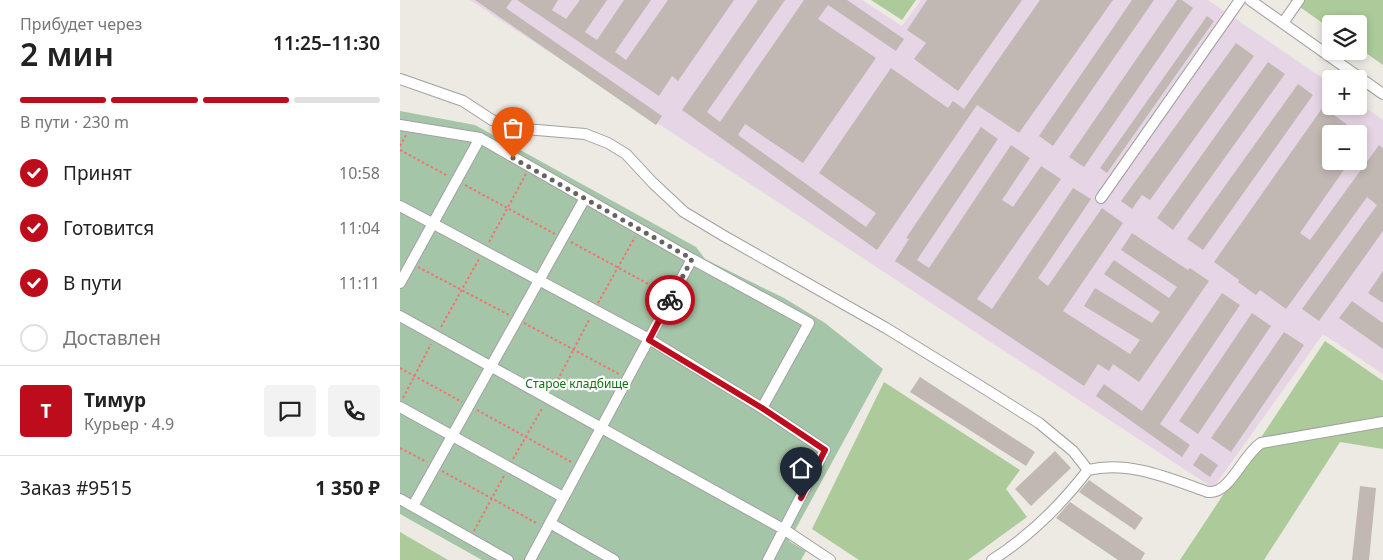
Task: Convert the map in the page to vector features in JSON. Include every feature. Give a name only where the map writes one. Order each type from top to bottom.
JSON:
[{"type":"street","points":[[1101,198],[1240,0]]},
{"type":"street","points":[[1250,0],[1345,70]]},
{"type":"street","points":[[1283,23],[1299,0]]},
{"type":"street","points":[[400,79],[463,101],[492,120],[525,128],[585,134],[608,143],[626,154],[652,183],[684,212],[886,328],[982,386],[1039,423],[1074,451],[1088,470]]},
{"type":"street","points":[[1367,85],[1383,94]]},
{"type":"street","points":[[400,125],[480,138],[530,168],[809,323],[762,408]]},
{"type":"street","points":[[400,283],[480,138]]},
{"type":"street","points":[[413,506],[585,198]]},
{"type":"street","points":[[400,206],[649,340],[762,408],[825,450],[768,560]]},
{"type":"street","points":[[530,560],[692,259]]},
{"type":"street","points":[[400,316],[549,397],[784,530],[830,560]]},
{"type":"street","points":[[400,407],[563,497]]},
{"type":"street","points":[[992,560],[1008,550],[1048,517],[1088,470],[1096,468],[1138,470],[1208,492],[1215,492],[1222,490],[1248,454],[1261,443],[1383,422]]},
{"type":"street","points":[[400,499],[508,560]]},
{"type":"street","points":[[548,526],[614,560]]},
{"type":"path","points":[[400,150],[672,296]]},
{"type":"path","points":[[400,403],[530,168]]},
{"type":"path","points":[[470,538],[549,397],[639,229]]},
{"type":"path","points":[[400,368],[580,467]]},
{"type":"path","points":[[400,448],[548,526]]},
{"type":"shaded area","points":[[470,0],[862,0],[902,26],[921,0],[1208,0],[1322,78],[1322,115],[1367,115],[1367,109],[1383,120],[1383,374],[1323,334],[1213,488]]},
{"type":"green space","points":[[871,0],[916,0],[902,20]]},
{"type":"green space","points":[[1290,0],[1383,0],[1383,65],[1367,54],[1367,15],[1322,15],[1322,23]]},
{"type":"green space","name":"Старое кладбище","points":[[400,111],[475,125],[696,247],[705,259],[784,298],[825,323],[883,369],[789,541],[806,551],[801,560],[482,560],[400,514]]},
{"type":"green space","points":[[1325,341],[1383,381],[1383,449],[1340,442],[1264,560],[1180,560]]},
{"type":"green space","points":[[884,382],[1020,470],[1006,489],[1027,517],[968,560],[859,560],[812,529]]},
{"type":"green space","points":[[400,532],[448,560],[400,560]]},
{"type":"building","points":[[475,0],[512,0],[506,8],[662,116],[656,125]]},
{"type":"building","points":[[517,0],[558,0],[552,10],[566,19],[580,0],[607,0],[585,32],[597,40],[624,0],[651,0],[615,52],[626,60],[668,0],[734,0],[678,81],[672,76],[659,96]]},
{"type":"building","points":[[758,0],[785,0],[707,112],[720,122],[804,0],[847,0],[904,39],[896,51],[828,5],[818,19],[876,58],[803,163],[745,124],[738,135],[866,227],[876,213],[819,173],[891,68],[948,108],[953,101],[964,109],[1040,0],[1113,0],[1019,133],[977,105],[877,250],[682,110]]},
{"type":"building","points":[[927,0],[1022,0],[958,91],[914,59],[926,43],[907,30]]},
{"type":"building","points":[[1132,0],[1154,0],[1053,146],[1039,136]]},
{"type":"building","points":[[1177,0],[1182,0],[1193,8],[1084,167],[1069,157]]},
{"type":"building","points":[[1207,16],[1214,21],[1107,173],[1100,168]]},
{"type":"building","points":[[1236,43],[1254,56],[1150,200],[1142,195],[1132,209],[1121,201]]},
{"type":"building","points":[[1268,62],[1285,74],[1173,230],[1157,218]]},
{"type":"building","points":[[1298,84],[1313,95],[1203,250],[1187,239]]},
{"type":"building","points":[[1322,108],[1322,115],[1334,115],[1348,125],[1322,125],[1322,170],[1344,170],[1300,233],[1310,240],[1361,170],[1367,170],[1367,162],[1379,145],[1383,148],[1383,231],[1319,321],[1302,309],[1377,205],[1367,197],[1286,309],[1260,290],[1256,295],[1214,262]]},
{"type":"building","points":[[981,127],[998,139],[917,260],[929,268],[1011,145],[1030,158],[1002,200],[1013,207],[1041,166],[1061,179],[977,299],[992,309],[1073,188],[1091,199],[1038,278],[1048,286],[1102,208],[1123,223],[1063,311],[1130,354],[1140,340],[1084,306],[1095,288],[1152,323],[1160,312],[1104,274],[1114,260],[1169,298],[1177,287],[1121,250],[1132,233],[1188,270],[1190,268],[1209,281],[1139,382],[1113,364],[1109,371],[1098,364],[1084,386],[895,261],[909,239],[906,238]]},
{"type":"building","points":[[1383,271],[1383,303],[1368,293]]},
{"type":"building","points":[[1222,293],[1240,305],[1160,424],[1190,445],[1182,457],[1096,396],[1104,384],[1142,411]]},
{"type":"building","points":[[1352,301],[1383,323],[1383,349],[1339,318]]},
{"type":"building","points":[[1252,313],[1271,326],[1198,434],[1179,421]]},
{"type":"building","points":[[1284,332],[1304,345],[1231,452],[1211,438]]},
{"type":"building","points":[[920,377],[1035,452],[1026,466],[910,392]]},
{"type":"building","points":[[1055,451],[1071,468],[1031,506],[1015,489]]},
{"type":"building","points":[[1201,453],[1218,465],[1210,477],[1193,465]]},
{"type":"building","points":[[1089,480],[1143,518],[1135,530],[1079,492]]},
{"type":"building","points":[[1360,486],[1376,488],[1369,560],[1352,560]]},
{"type":"building","points":[[1070,502],[1145,553],[1141,560],[1118,560],[1056,518]]},
{"type":"way so far","points":[[513,158],[692,259],[670,300]]},
{"type":"route","points":[[670,300],[649,340],[762,408],[825,450],[801,498]]}]
